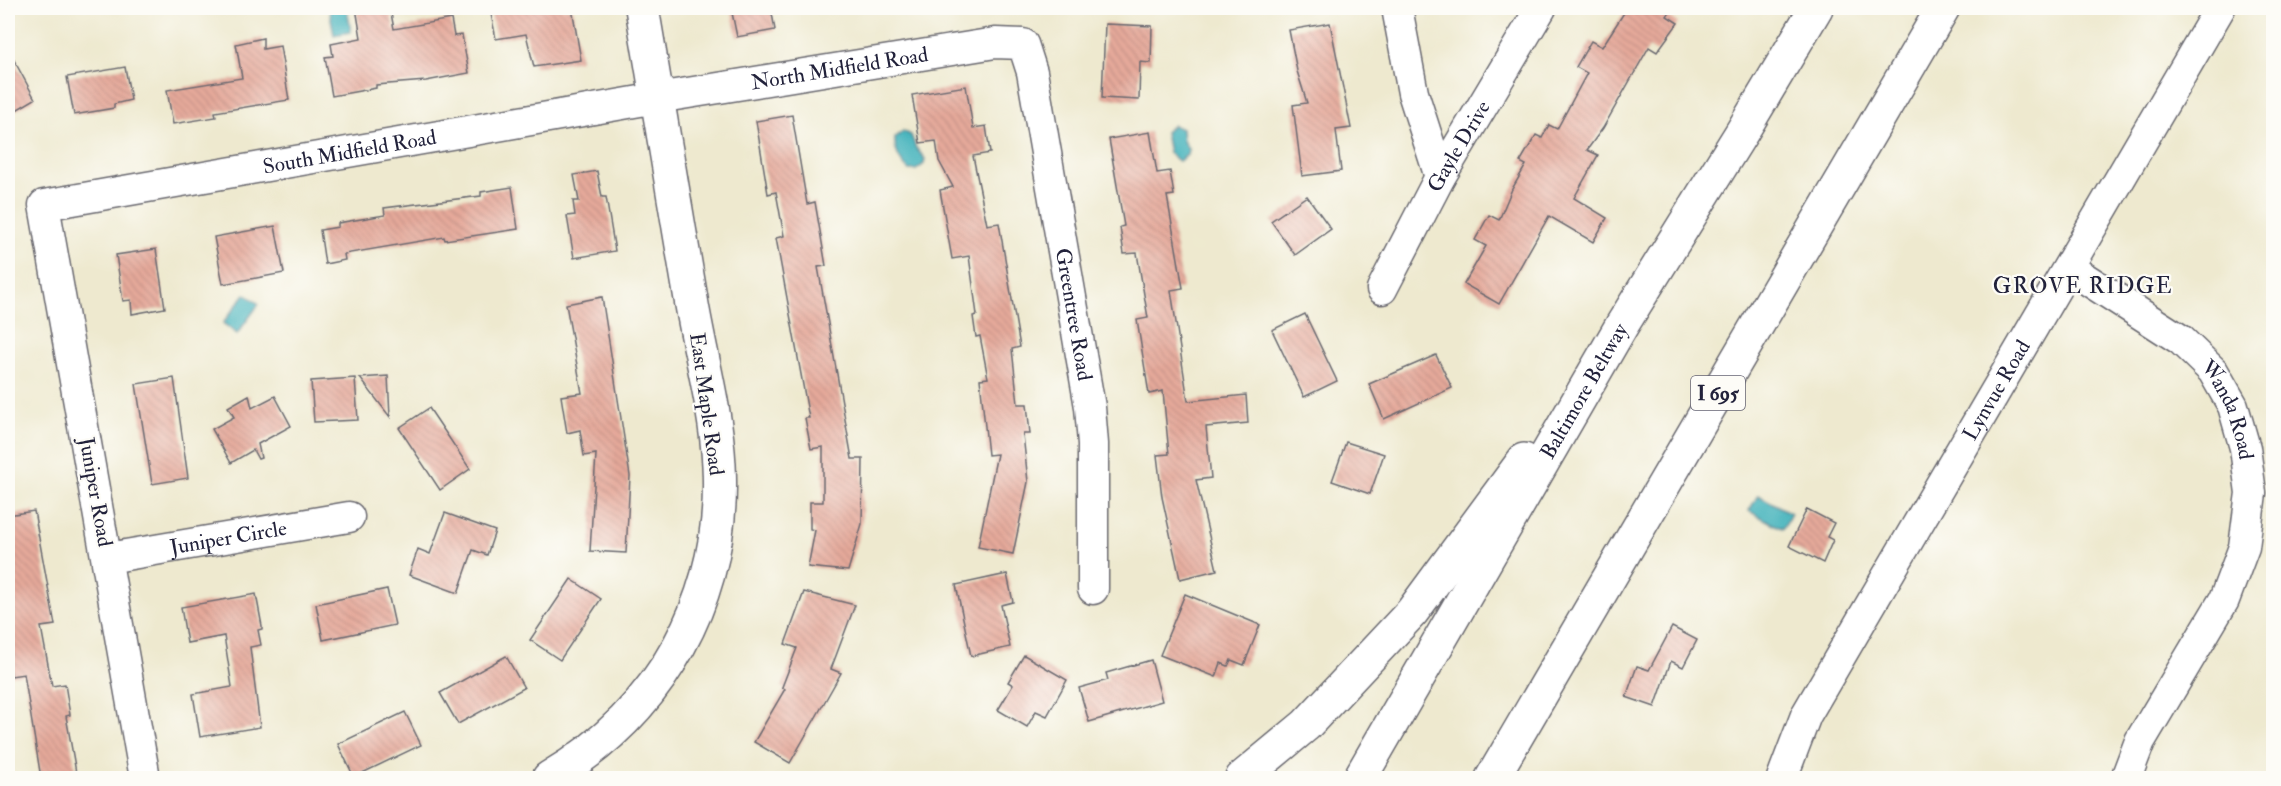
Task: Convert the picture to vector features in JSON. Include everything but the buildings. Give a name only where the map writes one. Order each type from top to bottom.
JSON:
[{"type":"main road","name":"East Maple Road","points":[[549,778],[579,761],[621,724],[659,681],[688,629],[706,583],[718,521],[719,465],[712,404],[691,301],[642,8]]},
{"type":"main road","name":"Baltimore Beltway","points":[[1360,778],[1622,326],[1816,8]]},
{"type":"main road","name":"I 695","points":[[1492,778],[1943,8]]},
{"type":"main road","points":[[1242,778],[1306,725],[1412,612],[1622,326]]},
{"type":"street","points":[[1397,8],[1413,93],[1440,177]]},
{"type":"street","name":"Gayle Drive","points":[[1382,289],[1440,177],[1541,8]]},
{"type":"street","name":"Lynvue Road","points":[[1782,778],[1806,715],[2220,8]]},
{"type":"street","name":"North Midfield Road","points":[[657,98],[995,43],[1023,44]]},
{"type":"street","name":"Greentree Road","points":[[1023,44],[1032,72],[1090,407],[1094,444],[1093,588]]},
{"type":"street","name":"South Midfield Road","points":[[44,205],[657,98]]},
{"type":"street","name":"Juniper Road","points":[[44,205],[146,778]]},
{"type":"street","name":"Wanda Road","points":[[2068,267],[2181,340],[2213,371],[2233,406],[2245,448],[2251,493],[2244,547],[2224,600],[2140,741],[2126,778]]},
{"type":"street","name":"Juniper Circle","points":[[108,558],[349,517]]},
{"type":"water","points":[[329,8],[347,8],[351,32],[334,35]]},
{"type":"water","points":[[1173,125],[1182,129],[1183,141],[1188,149],[1187,155],[1179,161],[1169,153],[1165,132]]},
{"type":"water","points":[[903,131],[911,135],[916,148],[925,159],[924,164],[916,170],[909,170],[900,160],[897,151],[895,138]]},
{"type":"water","points":[[245,294],[259,304],[237,334],[223,323]]},
{"type":"water","points":[[1758,495],[1791,513],[1783,529],[1749,511]]},
{"type":"district","name":"GROVE RIDGE","points":[[2083,285]]}]
